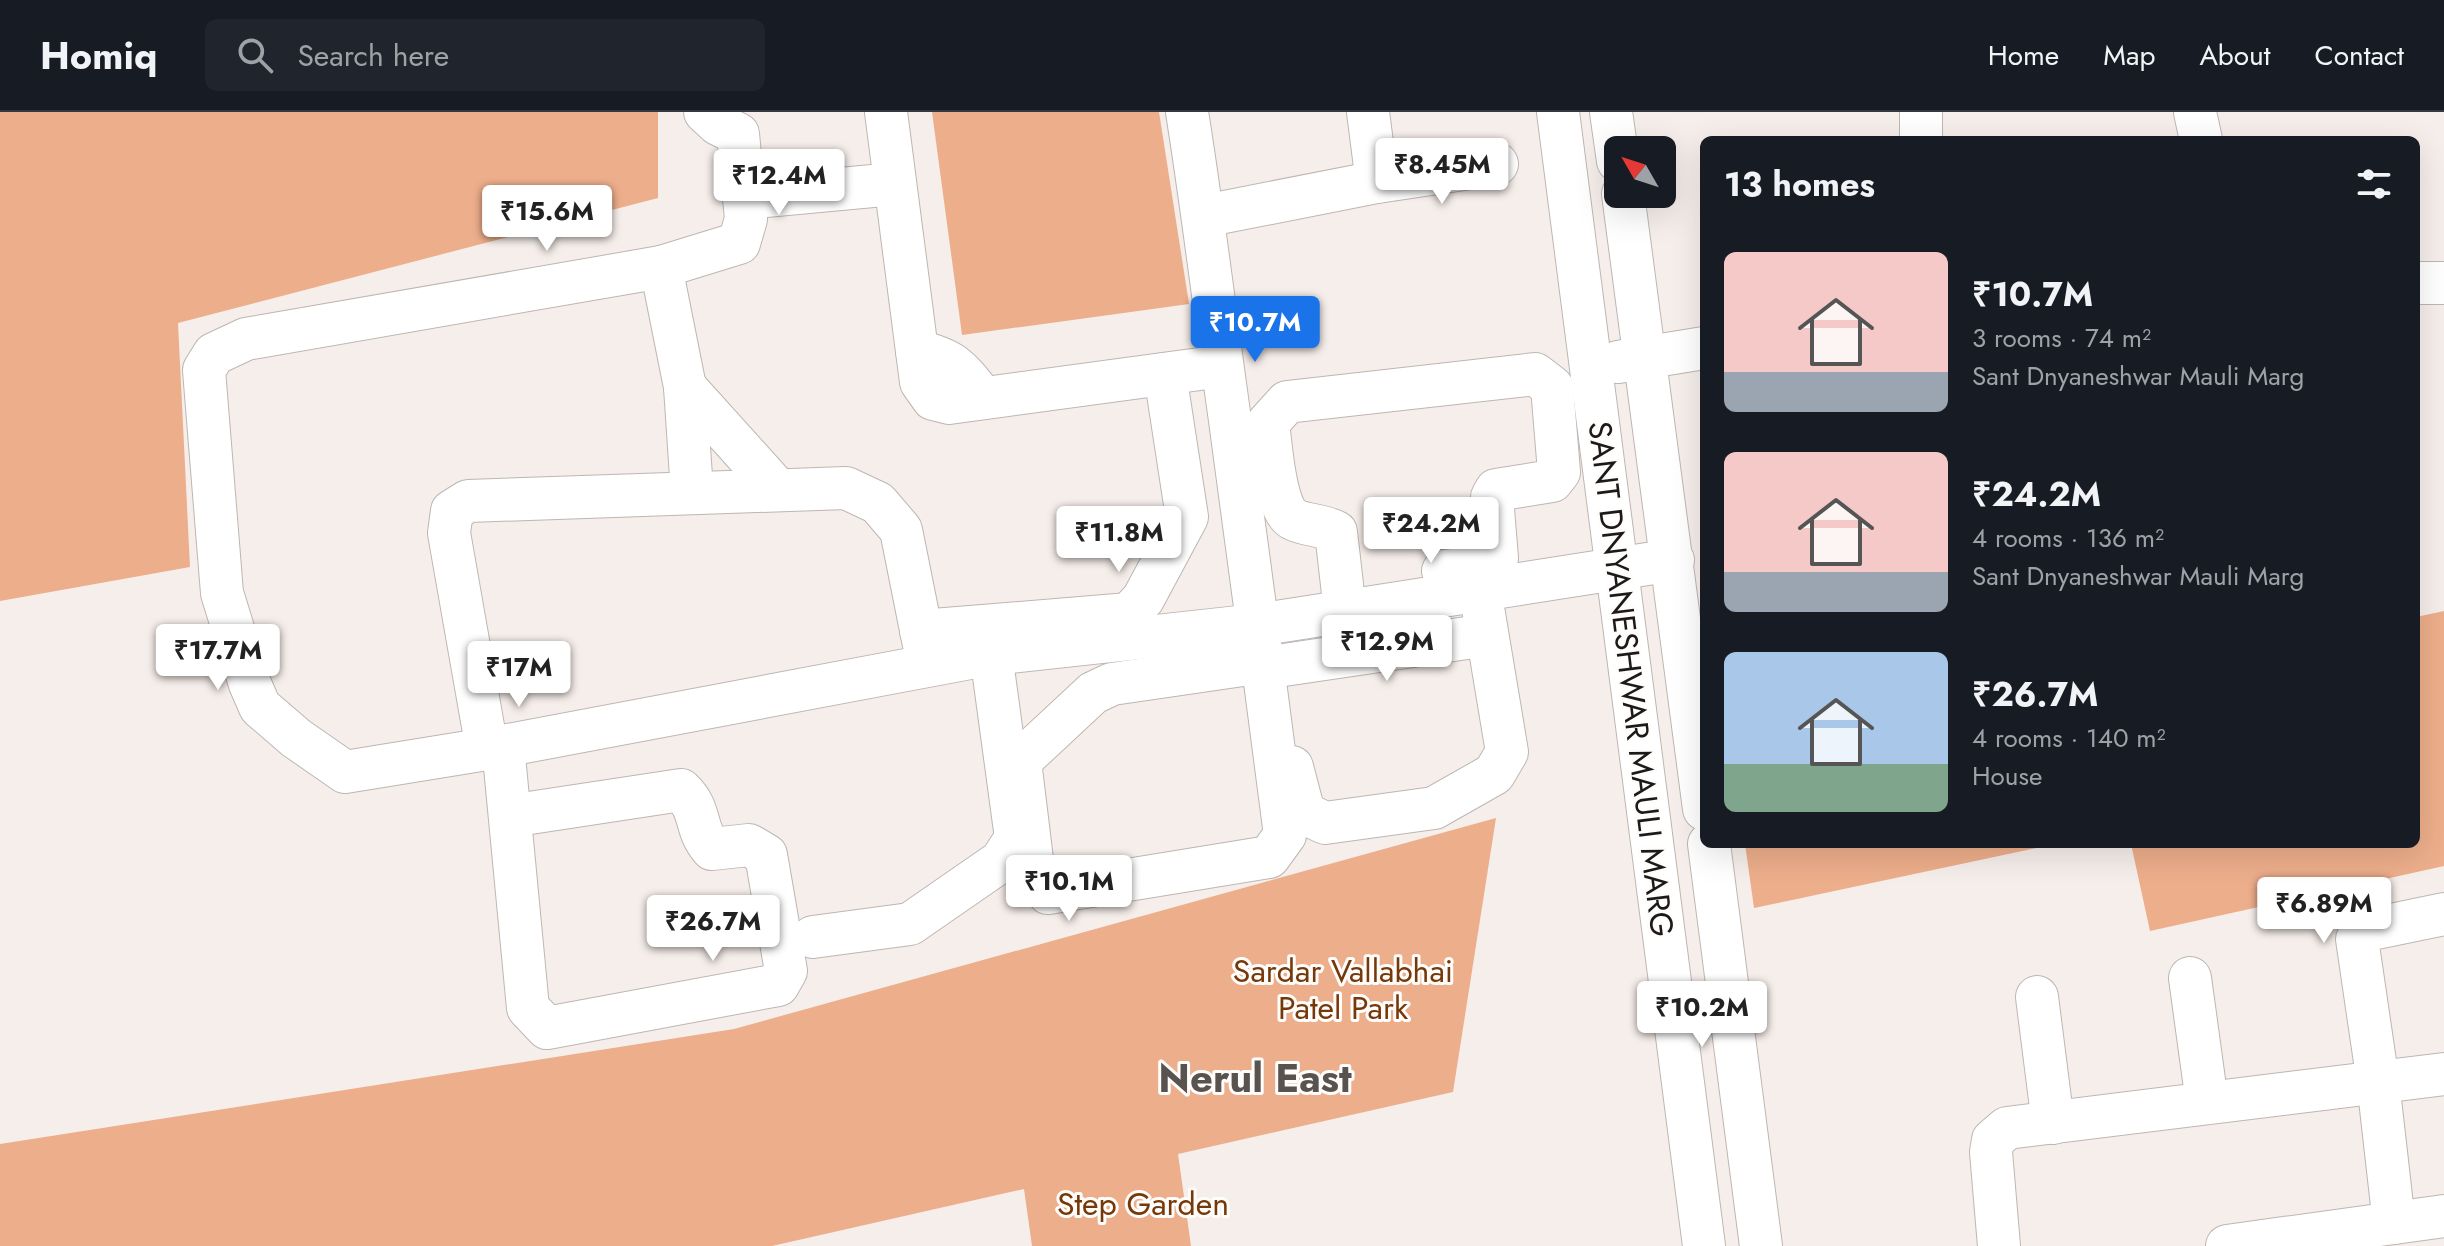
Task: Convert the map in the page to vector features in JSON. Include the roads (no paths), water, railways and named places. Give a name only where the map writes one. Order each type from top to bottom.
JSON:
[{"type":"street","points":[[705,112],[718,124],[738,134],[746,219],[739,243],[661,267],[246,339],[214,354],[204,370],[222,593],[260,707],[296,738],[345,772],[495,748],[924,648],[1129,614],[1143,599],[1187,517],[1165,374]]},
{"type":"street","points":[[886,112],[921,382],[933,399],[949,403],[1222,366]]},
{"type":"street","points":[[1187,112],[1204,216],[1222,366],[1267,644],[1304,813],[1325,823],[1434,808],[1494,774],[1507,752],[1480,590]]},
{"type":"street","points":[[1368,112],[1377,182]]},
{"type":"street","name":"SANT DNYANESHWAR MAULI MARG","points":[[1558,112],[1704,1246]]},
{"type":"street","points":[[1611,112],[1614,136]]},
{"type":"street","points":[[1921,112],[1921,136]]},
{"type":"street","points":[[2195,112],[2200,136]]},
{"type":"street","points":[[1204,216],[1377,182],[1497,164]]},
{"type":"street","points":[[744,198],[894,184]]},
{"type":"street","name":"SANT DNYANESHWAR MAULI MARG","points":[[1625,208],[1700,777]]},
{"type":"street","points":[[661,267],[685,387],[692,492]]},
{"type":"street","points":[[2420,283],[2444,283]]},
{"type":"street","points":[[1591,366],[1700,349]]},
{"type":"street","points":[[1267,644],[1285,835],[1269,857],[1048,893],[1034,876],[1020,761],[1093,693],[1112,684],[1267,644],[1344,598],[1492,565],[1497,558],[1492,497],[1496,490],[1552,481],[1559,472],[1552,387],[1535,374],[1287,402],[1268,423],[1281,508],[1293,519],[1323,525],[1336,532],[1344,598]]},
{"type":"street","points":[[685,387],[777,489]]},
{"type":"street","points":[[510,816],[681,790],[694,803],[702,837],[712,849],[749,845],[766,855],[786,971],[778,985],[547,1028],[528,1008],[510,816],[449,533],[452,511],[468,501],[846,488],[878,503],[901,530],[924,648]]},
{"type":"street","points":[[1344,598],[1480,590],[1673,560]]},
{"type":"street","points":[[924,648],[991,654],[1487,635]]},
{"type":"street","points":[[813,937],[910,924],[1001,861],[1016,838],[991,654]]},
{"type":"street","name":"SANT DNYANESHWAR MAULI MARG","points":[[1710,848],[1761,1246]]},
{"type":"street","points":[[2394,1223],[2357,939],[2362,931],[2444,914]]},
{"type":"street","points":[[2190,978],[2207,1102]]},
{"type":"street","points":[[2037,997],[2053,1123]]},
{"type":"street","points":[[1999,1246],[1991,1152],[1993,1140],[2007,1128],[2444,1074]]},
{"type":"street","points":[[2227,1246],[2444,1216]]},
{"type":"district","name":"Nerul East","points":[[1255,1078]]},
{"type":"park label","name":"Sardar Vallabhai Patel Park","points":[[1343,990]]},
{"type":"park label","name":"Step Garden","points":[[1143,1204]]}]
